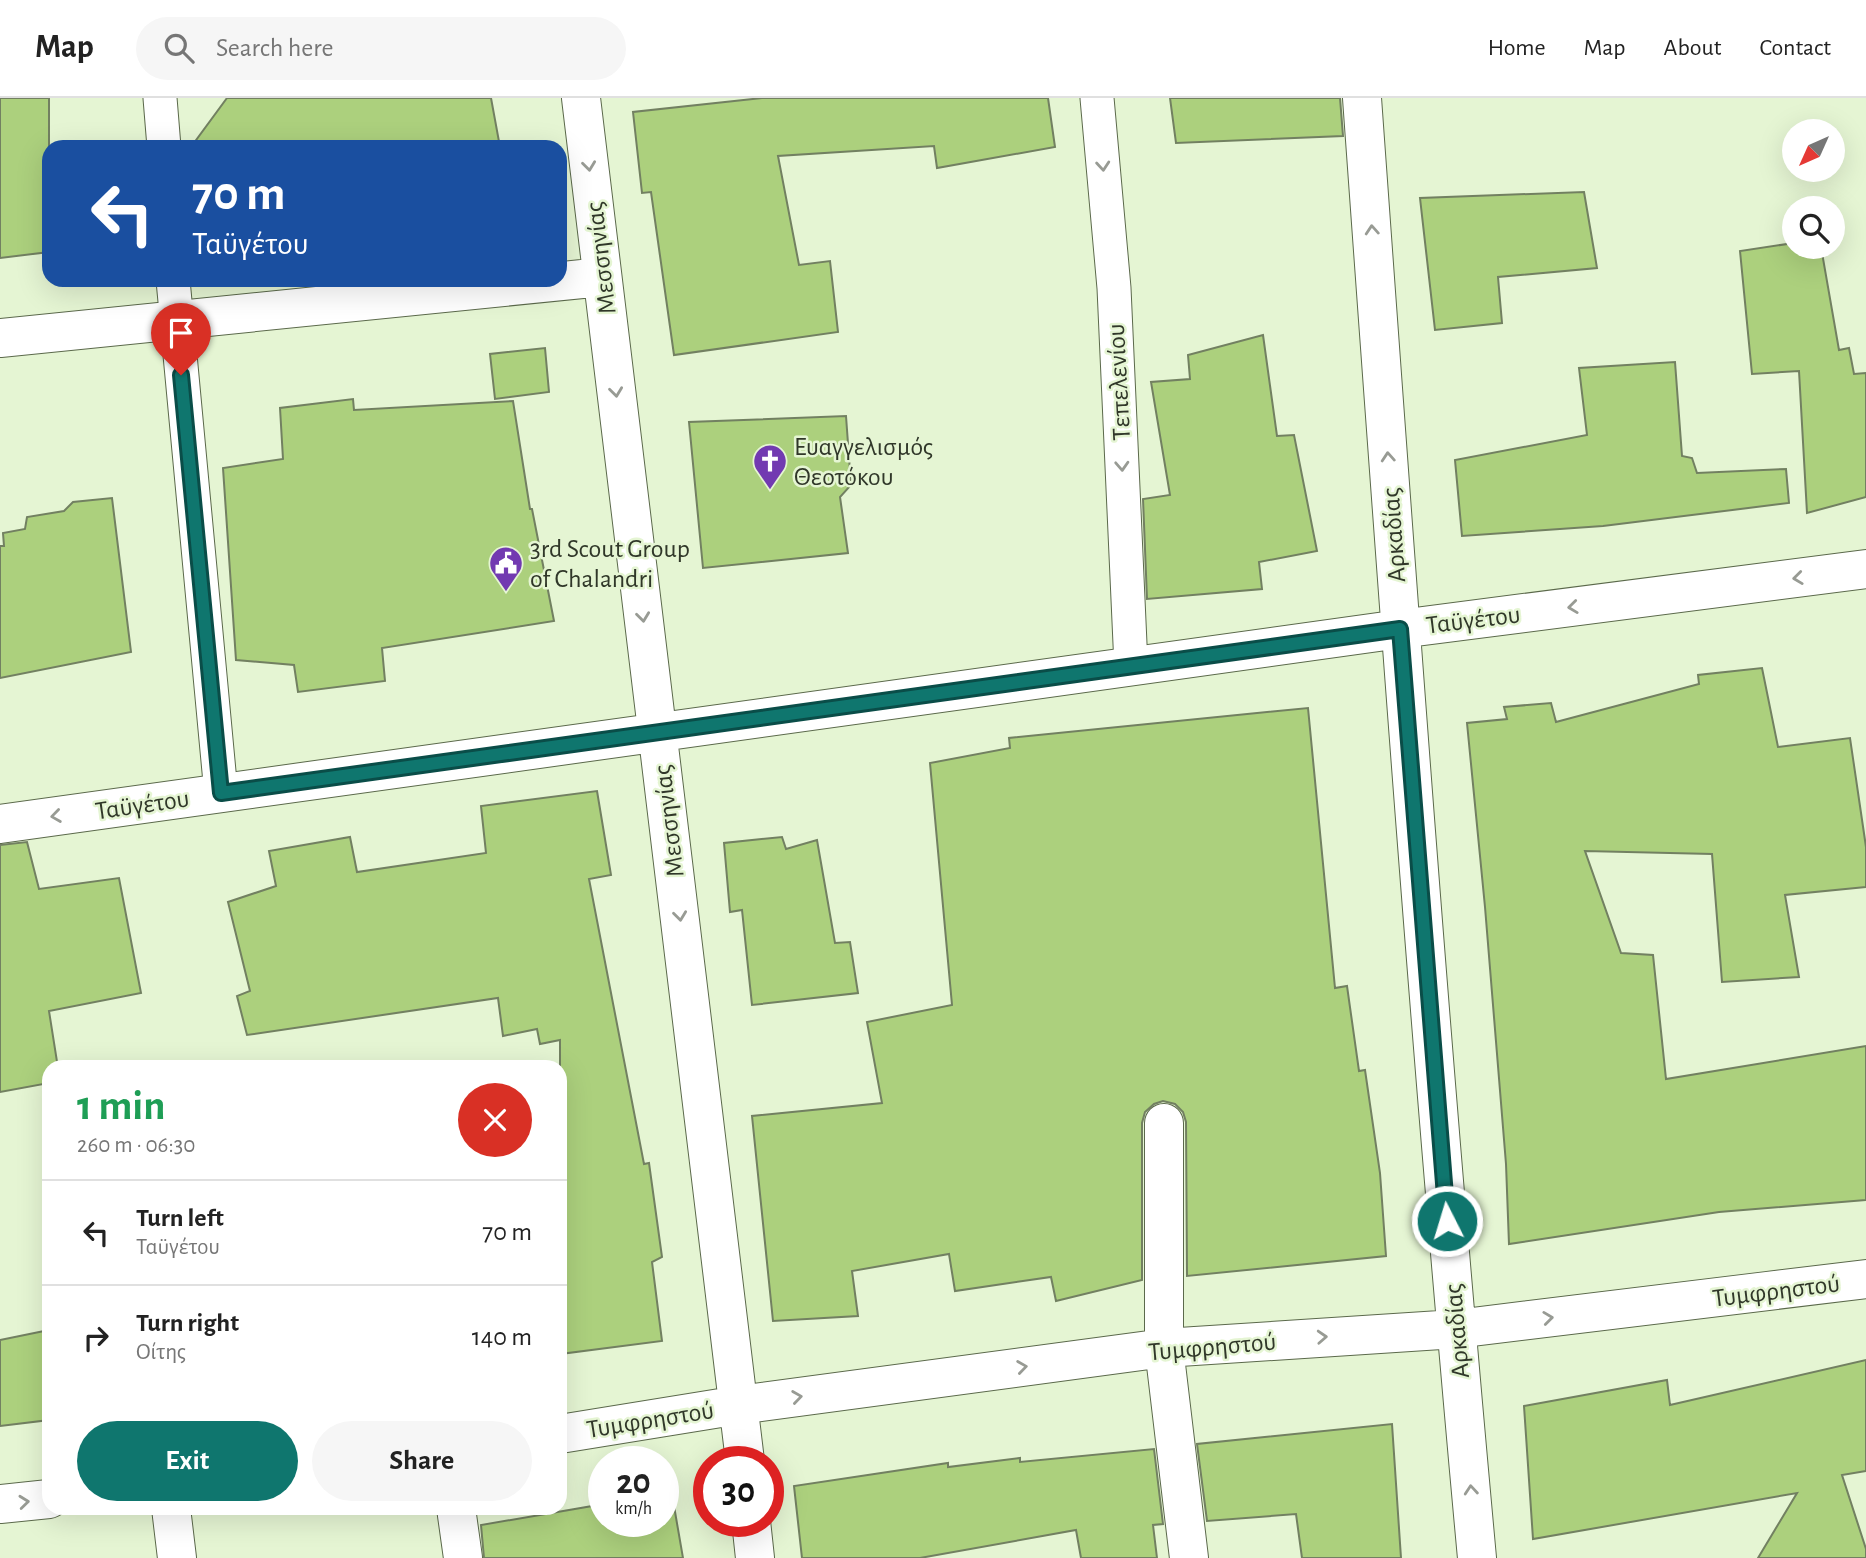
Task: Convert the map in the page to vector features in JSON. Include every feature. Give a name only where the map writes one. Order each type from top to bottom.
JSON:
[{"type":"street","name":"Μεσσηνίας","points":[[581,98],[743,1446]]},
{"type":"street","name":"Αρκαδίας","points":[[1362,98],[1400,629],[1477,1558]]},
{"type":"street","points":[[567,280],[602,277]]},
{"type":"street","points":[[0,338],[501,287]]},
{"type":"street","name":"Ταϋγέτου","points":[[0,824],[1400,629],[1866,569]]},
{"type":"street","points":[[1164,1123],[1164,1348],[1189,1558]]},
{"type":"street","name":"Τυμφρηστού","points":[[567,1433],[739,1405],[1164,1348],[1456,1329],[1866,1279]]},
{"type":"street","points":[[0,1504],[42,1500]]},
{"type":"street","points":[[172,1515],[177,1558]]},
{"type":"street","points":[[457,1515],[463,1558]]},
{"type":"street","points":[[753,1537],[755,1558]]},
{"type":"lane","points":[[160,98],[163,140]]},
{"type":"lane","name":"Τεπελενίου","points":[[1097,98],[1114,288],[1131,666]]},
{"type":"lane","points":[[174,287],[221,793]]},
{"type":"building","points":[[0,98],[49,98],[49,140],[42,140],[42,253],[0,258]]},
{"type":"building","points":[[227,98],[491,98],[499,140],[196,140]]},
{"type":"building","points":[[762,98],[1048,98],[1055,147],[937,168],[934,146],[778,156],[799,265],[830,261],[838,332],[674,355],[651,192],[642,193],[633,112]]},
{"type":"building","points":[[1170,98],[1340,98],[1343,136],[1176,143]]},
{"type":"building","points":[[1584,192],[1597,268],[1498,277],[1502,323],[1435,330],[1420,198]]},
{"type":"building","points":[[1782,245],[1782,259],[1823,259],[1839,350],[1849,348],[1854,374],[1866,373],[1866,497],[1807,513],[1799,371],[1752,374],[1740,251]]},
{"type":"building","points":[[1263,335],[1277,436],[1294,435],[1317,551],[1259,562],[1262,589],[1147,599],[1143,499],[1170,495],[1151,382],[1190,379],[1188,355]]},
{"type":"building","points":[[545,348],[549,392],[495,399],[490,354]]},
{"type":"building","points":[[1675,362],[1682,456],[1692,458],[1697,473],[1786,469],[1789,503],[1603,526],[1462,536],[1455,460],[1587,435],[1579,368]]},
{"type":"building","points":[[353,399],[354,410],[513,401],[530,509],[554,621],[382,648],[385,681],[298,692],[294,665],[236,660],[223,468],[283,459],[280,408]]},
{"type":"building","name":"Ευαγγελισμός Θεοτόκου","points":[[846,416],[851,485],[840,497],[848,553],[703,568],[689,422]]},
{"type":"building","points":[[112,498],[131,652],[0,678],[0,546],[4,546],[3,533],[25,529],[27,517],[64,511],[73,502]]},
{"type":"building","points":[[1762,668],[1778,747],[1850,738],[1866,847],[1866,887],[1785,895],[1799,977],[1722,982],[1712,854],[1585,851],[1621,953],[1653,955],[1666,1079],[1866,1046],[1866,1200],[1719,1212],[1509,1244],[1506,1164],[1467,723],[1507,719],[1504,707],[1551,703],[1556,722],[1699,684],[1698,675]]},
{"type":"building","points":[[1308,708],[1335,988],[1347,986],[1359,1071],[1365,1070],[1380,1173],[1386,1256],[1187,1276],[1186,1122],[1183,1112],[1175,1104],[1163,1101],[1154,1104],[1145,1112],[1142,1123],[1142,1280],[1056,1301],[1051,1277],[955,1291],[949,1254],[852,1271],[858,1316],[773,1321],[752,1116],[882,1103],[867,1022],[952,1005],[930,763],[1010,748],[1009,738]]},
{"type":"building","points":[[597,791],[611,875],[589,879],[644,1164],[649,1163],[662,1257],[652,1262],[662,1341],[567,1353],[567,1060],[560,1060],[560,1040],[540,1044],[537,1029],[503,1036],[498,998],[247,1035],[237,996],[250,991],[228,902],[276,886],[269,851],[350,837],[357,872],[486,853],[481,806]]},
{"type":"building","points":[[782,837],[786,849],[817,840],[835,943],[850,942],[858,993],[752,1005],[742,910],[730,912],[724,843]]},
{"type":"building","points":[[27,842],[39,889],[119,878],[141,993],[49,1011],[57,1060],[42,1060],[42,1084],[0,1092],[0,845]]},
{"type":"building","points":[[42,1331],[42,1421],[0,1426],[0,1340]]},
{"type":"building","points":[[1866,1360],[1866,1471],[1842,1475],[1866,1549],[1866,1558],[1758,1558],[1797,1493],[1533,1539],[1524,1406],[1667,1380],[1670,1405]]},
{"type":"building","points":[[1392,1424],[1401,1558],[1302,1558],[1296,1514],[1207,1521],[1197,1444]]},
{"type":"building","points":[[1154,1449],[1163,1524],[1153,1525],[1157,1558],[1081,1558],[1076,1530],[920,1558],[802,1558],[794,1486],[948,1463],[948,1467],[1020,1458],[1020,1462]]},
{"type":"building","points":[[588,1507],[588,1537],[679,1537],[679,1535],[683,1558],[484,1558],[481,1525],[540,1515],[567,1515],[567,1510]]},
{"type":"place","name":"Ευαγγελισμός Θεοτόκου","points":[[770,491]]},
{"type":"place","name":"3rd Scout Group of Chalandri","points":[[506,593]]},
{"type":"route","points":[[181,375],[221,793],[1400,629],[1447,1221]]}]
